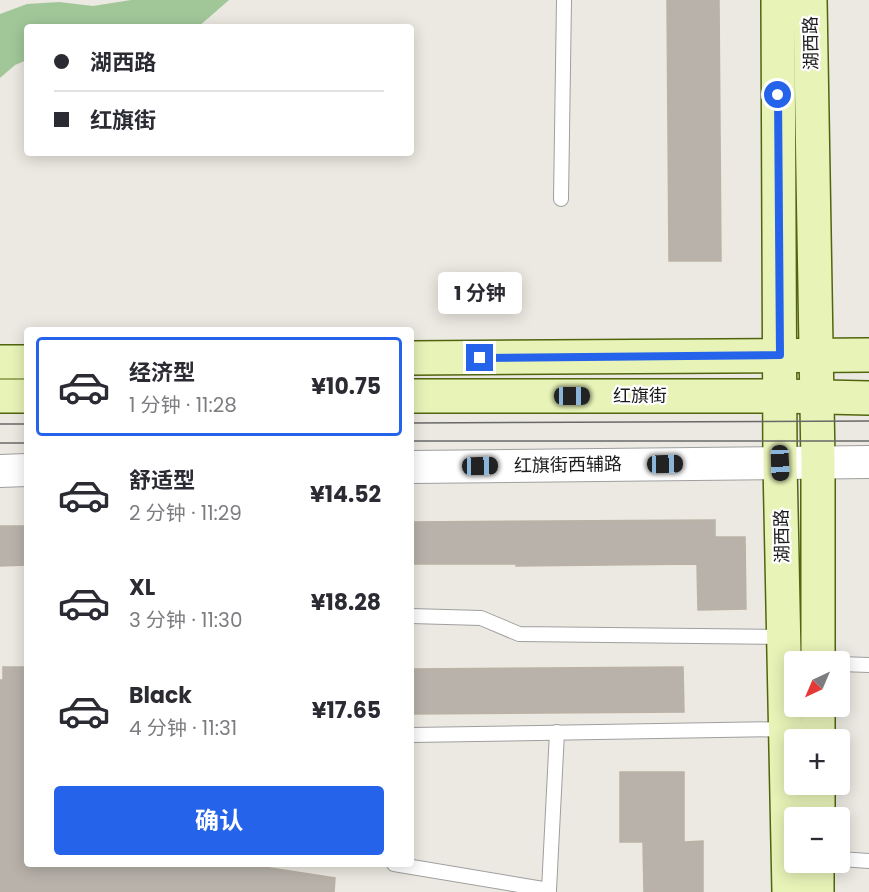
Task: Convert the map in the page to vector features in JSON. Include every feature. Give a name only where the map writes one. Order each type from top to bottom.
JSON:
[{"type":"main road","name":"湖西路","points":[[778,0],[780,463],[786,729]]},
{"type":"main road","name":"湖西路","points":[[810,0],[818,462],[818,651]]},
{"type":"main road","points":[[414,358],[869,355]]},
{"type":"main road","points":[[0,362],[24,362]]},
{"type":"main road","points":[[0,396],[24,396]]},
{"type":"main road","name":"红旗街","points":[[414,396],[869,398]]},
{"type":"main road","name":"湖西路","points":[[787,795],[789,892]]},
{"type":"main road","points":[[817,892],[818,873]]},
{"type":"street","name":"红旗街西辅路","points":[[414,467],[869,462]]},
{"type":"street","points":[[0,471],[24,471]]},
{"type":"lane","points":[[561,199],[564,0]]},
{"type":"lane","points":[[414,616],[481,618],[519,634],[784,637]]},
{"type":"lane","points":[[850,664],[869,665]]},
{"type":"lane","points":[[414,735],[784,729]]},
{"type":"lane","points":[[412,867],[549,890],[557,732]]},
{"type":"lane","points":[[850,860],[869,861]]},
{"type":"green space","points":[[131,0],[229,0],[201,24],[24,24],[24,61],[15,65],[0,78],[0,14],[27,4],[59,2],[93,6]]},
{"type":"building","points":[[667,0],[719,0],[721,261],[669,261]]},
{"type":"building","points":[[715,520],[715,537],[745,537],[746,609],[698,610],[697,564],[516,566],[516,564],[414,564],[414,522]]},
{"type":"building","points":[[0,526],[24,526],[24,565],[0,566]]},
{"type":"building","points":[[3,667],[24,667],[24,867],[264,867],[335,878],[334,892],[0,892],[0,680],[3,680]]},
{"type":"building","points":[[683,667],[684,712],[414,714],[414,669]]},
{"type":"building","points":[[620,772],[684,772],[684,842],[703,841],[703,892],[644,892],[643,842],[620,842]]},
{"type":"tram line","points":[[414,423],[869,421]]},
{"type":"tram line","points":[[0,424],[24,424]]},
{"type":"tram line","points":[[414,441],[869,441]]},
{"type":"tram line","points":[[0,443],[24,443]]},
{"type":"route","points":[[480,358],[780,355],[778,95]]}]
